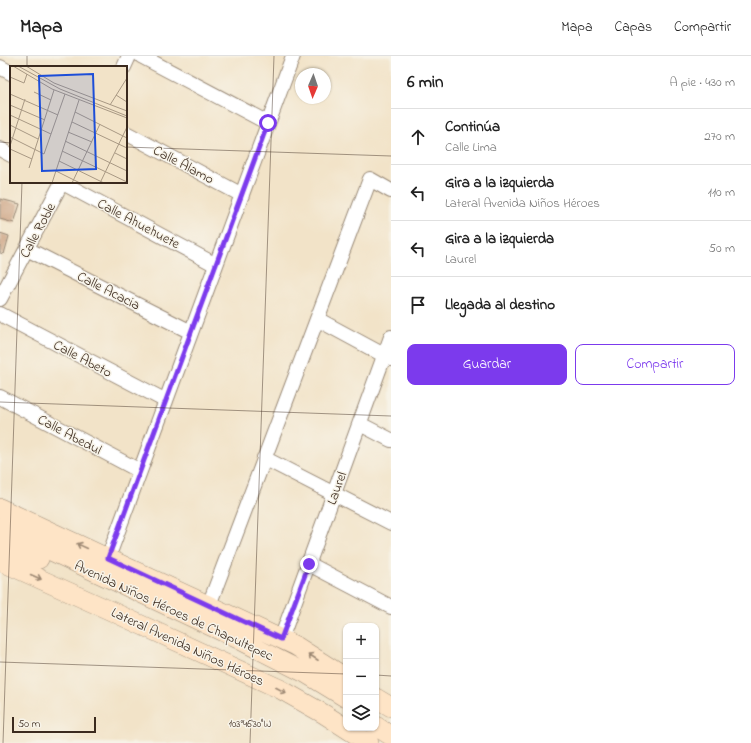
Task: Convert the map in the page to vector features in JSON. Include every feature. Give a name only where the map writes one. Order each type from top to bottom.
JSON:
[{"type":"street","points":[[125,66],[130,56]]},
{"type":"street","points":[[141,56],[268,123]]},
{"type":"street","points":[[108,558],[293,56]]},
{"type":"street","points":[[0,67],[10,72]]},
{"type":"street","name":"Calle Álamo","points":[[127,134],[242,194]]},
{"type":"street","points":[[0,149],[10,154]]},
{"type":"street","points":[[209,605],[370,179],[391,190]]},
{"type":"street","name":"Calle Roble","points":[[0,299],[61,183]]},
{"type":"street","name":"Calle Ahuehuete","points":[[64,183],[216,264]]},
{"type":"street","name":"Calle Acacia","points":[[26,249],[191,332]]},
{"type":"street","name":"Calle Abeto","points":[[0,314],[166,401]]},
{"type":"street","points":[[317,319],[388,357]]},
{"type":"street","name":"Laurel","points":[[281,639],[360,424],[388,357],[391,337]]},
{"type":"street","name":"Calle Abedul","points":[[0,397],[140,471]]},
{"type":"street","points":[[360,424],[391,440]]},
{"type":"street","points":[[264,458],[391,523]]},
{"type":"street","points":[[0,508],[296,646],[343,676]]},
{"type":"street","name":"Avenida Niños Héroes de Chapultepec","points":[[0,527],[240,640],[305,673],[343,696]]},
{"type":"street","name":"Avenida Niños Héroes de Chapultepec","points":[[0,543],[97,585],[215,640],[312,687],[343,706]]},
{"type":"street","name":"Lateral Avenida Niños Héroes","points":[[0,561],[280,689],[324,714],[369,743]]},
{"type":"street","points":[[309,564],[391,607]]},
{"type":"street","points":[[379,700],[391,707]]},
{"type":"street","points":[[379,718],[391,725]]},
{"type":"street","points":[[379,728],[391,736]]},
{"type":"building","points":[[0,199],[20,204],[14,223],[0,219]]},
{"type":"building","points":[[0,233],[9,236],[4,254],[0,253]]},
{"type":"route","points":[[268,123],[108,558],[281,639],[309,564]]}]
